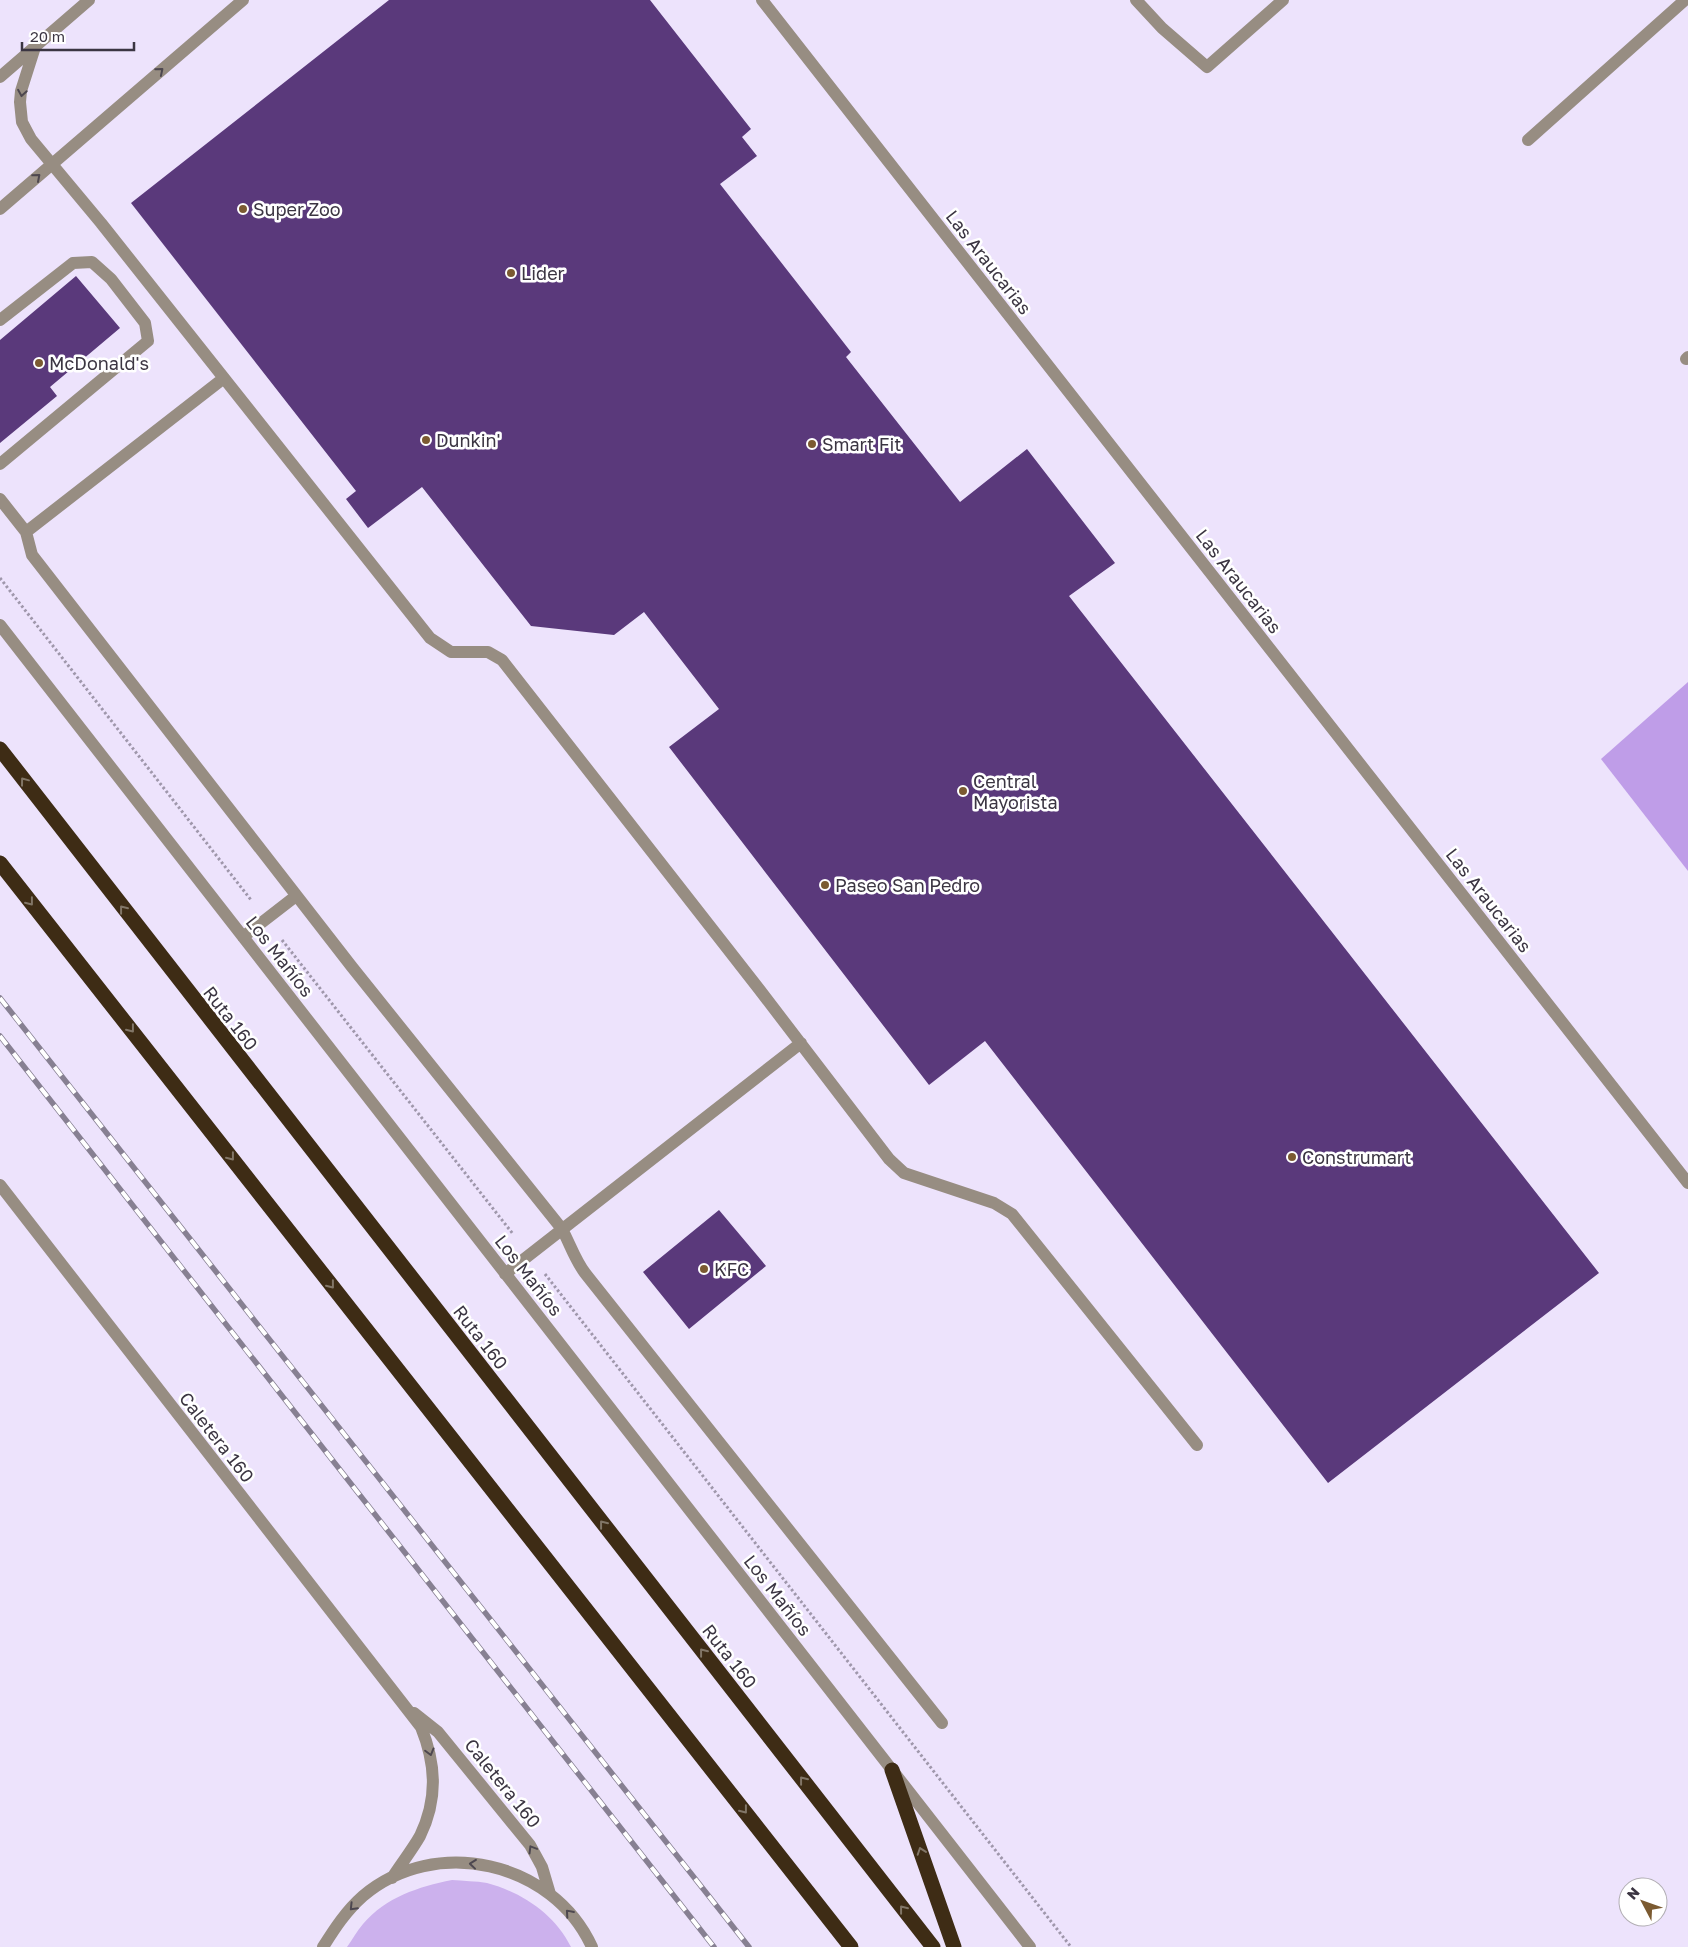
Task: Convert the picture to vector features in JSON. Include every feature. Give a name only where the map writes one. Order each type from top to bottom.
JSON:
[{"type":"highway","name":"Ruta 160","points":[[0,749],[933,1947]]},
{"type":"highway","points":[[0,863],[851,1947]]},
{"type":"highway","points":[[892,1770],[954,1947]]},
{"type":"street","points":[[0,77],[88,0]]},
{"type":"street","points":[[0,209],[243,0]]},
{"type":"street","name":"Las Araucarias","points":[[762,0],[1688,1183]]},
{"type":"street","points":[[1136,0],[1162,28],[1207,67],[1283,0]]},
{"type":"street","points":[[1528,140],[1685,0]]},
{"type":"street","points":[[35,47],[21,91],[20,112],[22,122],[31,139],[72,187],[430,638],[451,652],[488,652],[502,660],[889,1159],[904,1172],[994,1203],[1012,1214],[1197,1445]]},
{"type":"street","points":[[0,320],[74,263],[92,262],[111,279],[145,323],[148,341],[0,464]]},
{"type":"street","points":[[26,532],[224,378]]},
{"type":"street","points":[[0,498],[26,532],[32,555],[296,896],[562,1229],[573,1250],[576,1261],[585,1273],[942,1723]]},
{"type":"street","name":"Los Mañíos","points":[[0,625],[1030,1947]]},
{"type":"street","points":[[243,937],[296,896]]},
{"type":"street","points":[[506,1274],[800,1043]]},
{"type":"street","name":"Caletera 160","points":[[0,1185],[421,1727],[429,1748],[433,1775],[432,1792],[427,1815],[419,1836],[392,1878]]},
{"type":"street","name":"Caletera 160","points":[[408,1709],[425,1720],[438,1732],[530,1845],[542,1867],[550,1894]]},
{"type":"street","points":[[323,1947],[340,1920],[363,1896],[392,1878],[418,1868],[445,1863],[473,1863],[501,1868],[527,1878],[550,1894],[570,1912],[586,1934],[592,1947]]},
{"type":"street","points":[[586,1934],[603,1947]]},
{"type":"shaded area","points":[[1688,682],[1688,871],[1601,759]]},
{"type":"shaded area","points":[[452,1880],[487,1883],[512,1892],[536,1906],[556,1924],[571,1947],[347,1947],[363,1924],[392,1900],[427,1886]]},
{"type":"building","points":[[389,0],[650,0],[751,129],[742,137],[757,156],[720,184],[851,352],[846,357],[960,502],[1027,449],[1115,563],[1069,596],[1599,1273],[1328,1483],[985,1041],[929,1085],[669,747],[719,709],[644,612],[614,635],[531,626],[422,487],[368,528],[346,499],[356,491],[131,203]]},
{"type":"building","name":"McDonald's","points":[[76,276],[120,328],[50,387],[57,396],[0,443],[0,340]]},
{"type":"building","name":"KFC","points":[[719,1210],[766,1266],[689,1329],[643,1272]]},
{"type":"railway","points":[[0,998],[749,1947]]},
{"type":"railway","points":[[0,1036],[714,1947]]},
{"type":"place","name":"Super Zoo","points":[[243,209]]},
{"type":"place","name":"Lider","points":[[511,273]]},
{"type":"place","name":"McDonald's","points":[[39,363]]},
{"type":"place","name":"Dunkin'","points":[[426,440]]},
{"type":"place","name":"Smart Fit","points":[[812,444]]},
{"type":"place","name":"Central Mayorista","points":[[963,791]]},
{"type":"place","name":"Paseo San Pedro","points":[[825,885]]},
{"type":"place","name":"Construmart","points":[[1292,1157]]},
{"type":"place","name":"KFC","points":[[704,1269]]}]
